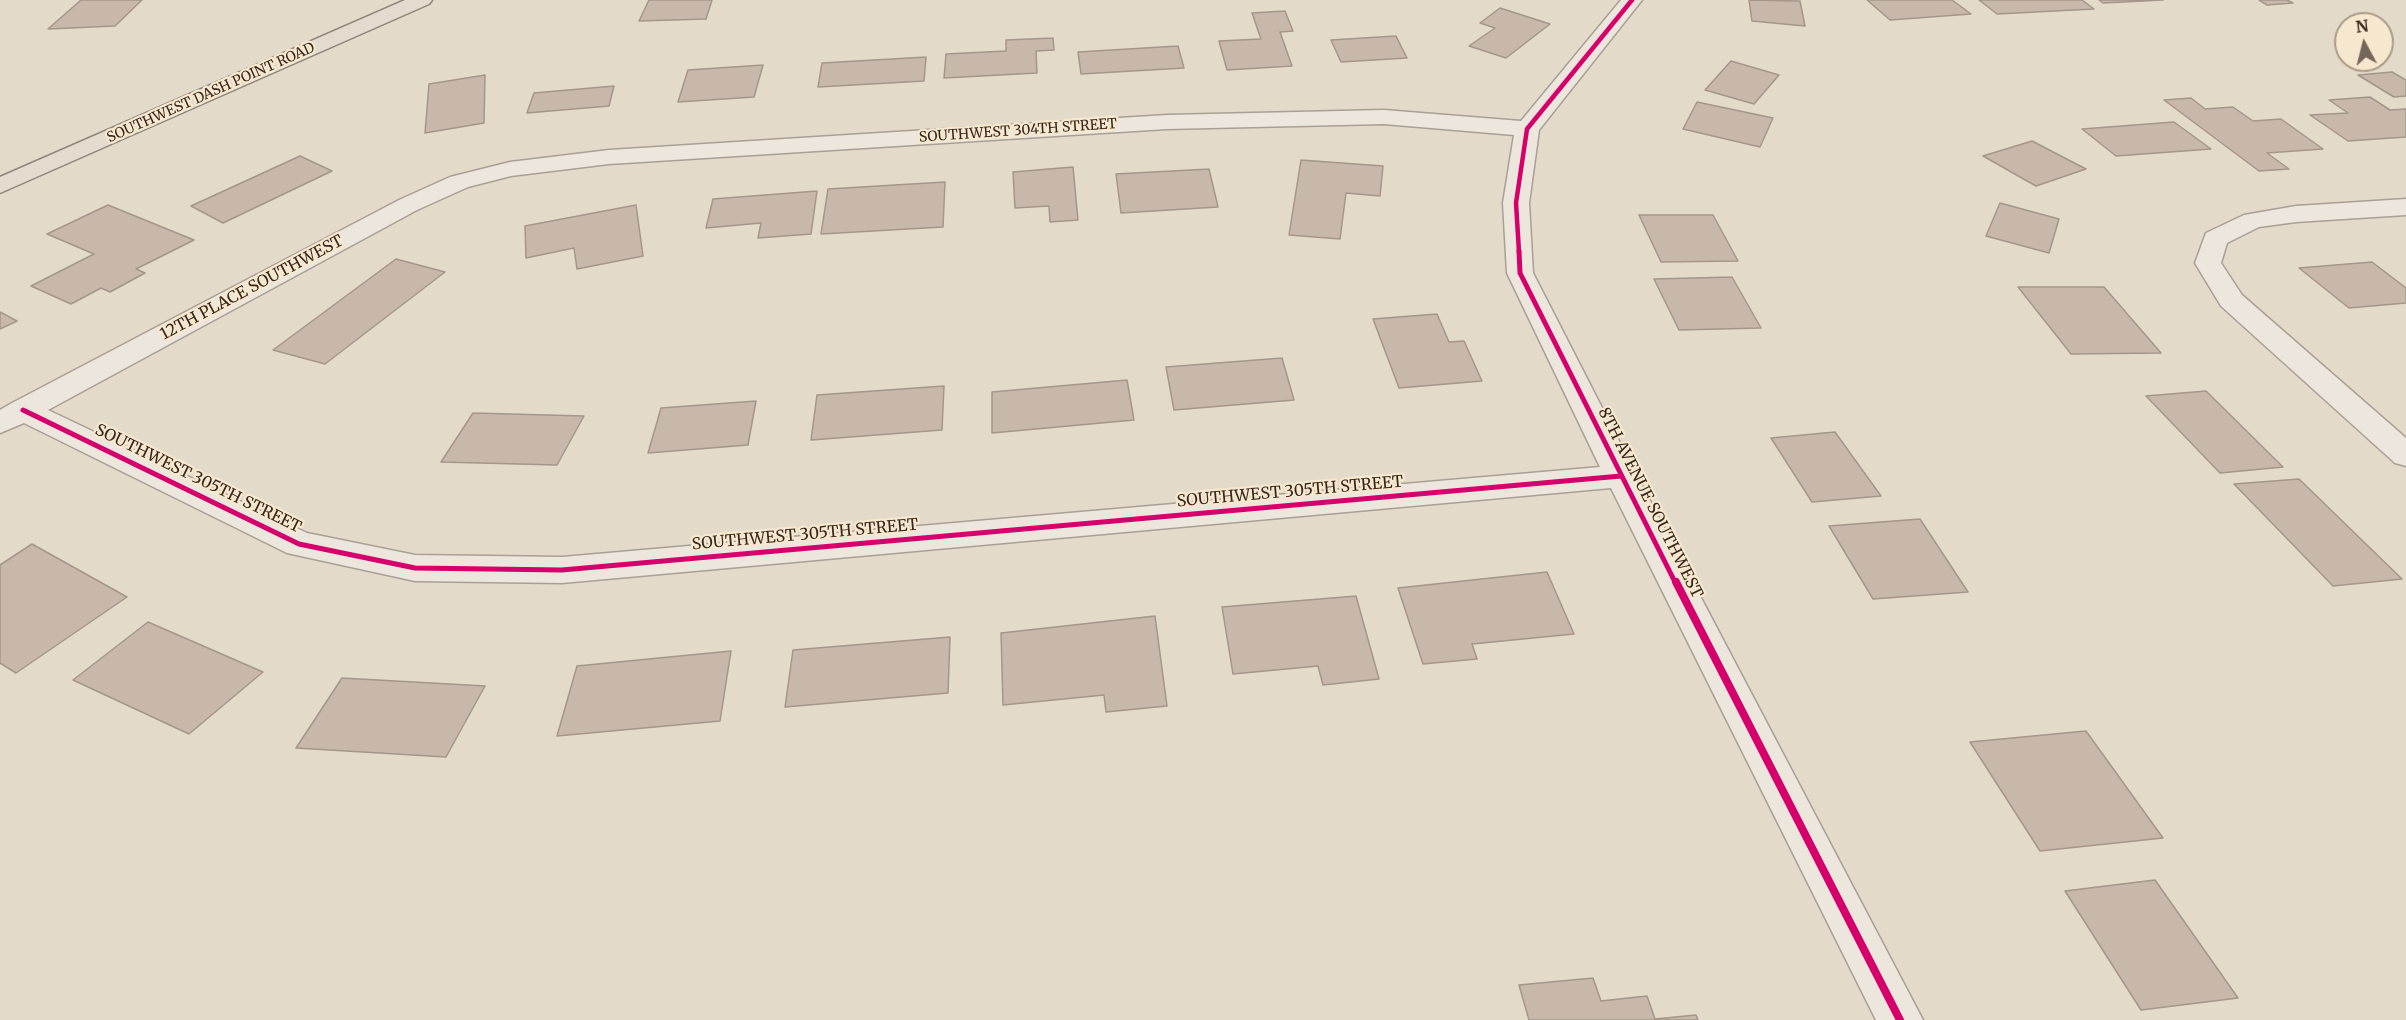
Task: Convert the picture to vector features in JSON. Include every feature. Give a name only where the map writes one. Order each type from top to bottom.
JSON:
[{"type":"main road","name":"SOUTHWEST DASH POINT ROAD","points":[[0,186],[422,0]]},
{"type":"street","points":[[1527,129],[1632,0]]},
{"type":"street","name":"SOUTHWEST 304TH STREET","points":[[510,169],[609,158],[1167,122],[1384,117],[1527,129]]},
{"type":"street","name":"8TH AVENUE SOUTHWEST","points":[[1527,129],[1516,202],[1520,273],[1621,476],[1900,1020]]},
{"type":"street","name":"12TH PLACE SOUTHWEST","points":[[12,417],[408,205],[459,182],[510,169]]},
{"type":"street","points":[[2406,207],[2296,214],[2253,220],[2215,239],[2208,263],[2231,300],[2406,455]]},
{"type":"street","name":"SOUTHWEST 305TH STREET","points":[[12,417],[299,544],[415,568],[562,570],[1621,476]]},
{"type":"building","points":[[81,0],[142,0],[115,26],[48,29]]},
{"type":"building","points":[[649,0],[712,0],[706,19],[639,21]]},
{"type":"building","points":[[1749,0],[1800,1],[1805,26],[1752,21]]},
{"type":"building","points":[[1867,0],[1952,0],[1971,14],[1890,20]]},
{"type":"building","points":[[1979,0],[2082,0],[2094,9],[1997,14]]},
{"type":"building","points":[[2099,0],[2163,0],[2103,3]]},
{"type":"building","points":[[2259,0],[2287,0],[2293,3],[2267,5]]},
{"type":"building","points":[[1500,8],[1550,24],[1506,58],[1469,46],[1495,28],[1480,23]]},
{"type":"building","points":[[1285,11],[1293,31],[1280,32],[1292,66],[1227,70],[1219,41],[1261,39],[1252,13]]},
{"type":"building","points":[[1396,36],[1407,58],[1341,62],[1331,40]]},
{"type":"building","points":[[1053,38],[1054,50],[1036,51],[1037,73],[944,78],[946,54],[1006,51],[1006,40]]},
{"type":"building","points":[[1178,46],[1184,68],[1081,74],[1078,52]]},
{"type":"building","points":[[926,57],[924,81],[818,87],[822,63]]},
{"type":"building","points":[[1731,61],[1779,75],[1754,104],[1705,90]]},
{"type":"building","points":[[763,65],[754,97],[678,102],[688,70]]},
{"type":"building","points":[[2392,72],[2406,80],[2406,96],[2394,97],[2358,75]]},
{"type":"building","points":[[485,75],[484,123],[425,133],[429,84]]},
{"type":"building","points":[[614,86],[609,106],[527,113],[534,93]]},
{"type":"building","points":[[2370,97],[2390,110],[2406,109],[2406,137],[2348,141],[2310,115],[2348,113],[2329,100]]},
{"type":"building","points":[[2191,98],[2205,109],[2233,107],[2253,121],[2281,119],[2323,149],[2267,153],[2289,169],[2259,171],[2164,100]]},
{"type":"building","points":[[1697,102],[1773,118],[1760,147],[1683,129]]},
{"type":"building","points":[[2174,122],[2211,149],[2116,156],[2082,129]]},
{"type":"building","points":[[2032,141],[2086,169],[2036,186],[1983,156]]},
{"type":"building","points":[[300,156],[332,171],[223,223],[191,206]]},
{"type":"building","points":[[1301,160],[1383,166],[1380,196],[1346,193],[1340,239],[1289,235]]},
{"type":"building","points":[[1073,167],[1078,220],[1050,222],[1049,206],[1015,208],[1013,172]]},
{"type":"building","points":[[1209,169],[1218,207],[1121,213],[1116,174]]},
{"type":"building","points":[[945,182],[943,227],[821,234],[828,189]]},
{"type":"building","points":[[817,191],[811,234],[758,238],[761,223],[706,228],[713,199]]},
{"type":"building","points":[[2000,203],[2059,219],[2049,253],[1986,236]]},
{"type":"building","points":[[108,205],[194,240],[136,269],[145,273],[110,292],[101,288],[71,304],[31,286],[94,254],[47,234]]},
{"type":"building","points":[[636,205],[643,256],[577,269],[574,248],[526,258],[525,226]]},
{"type":"building","points":[[1639,215],[1713,215],[1738,261],[1661,262]]},
{"type":"building","points":[[396,259],[445,272],[325,364],[273,350]]},
{"type":"building","points":[[2372,262],[2406,288],[2406,303],[2349,308],[2299,268]]},
{"type":"building","points":[[1732,277],[1761,328],[1679,330],[1654,279]]},
{"type":"building","points":[[2018,287],[2104,287],[2161,353],[2071,354]]},
{"type":"building","points":[[0,312],[17,321],[0,329]]},
{"type":"building","points":[[1437,314],[1449,342],[1464,341],[1482,381],[1399,388],[1373,319]]},
{"type":"building","points":[[1282,358],[1294,400],[1174,410],[1166,367]]},
{"type":"building","points":[[1127,380],[1134,420],[992,433],[992,392]]},
{"type":"building","points":[[944,386],[942,430],[811,440],[817,395]]},
{"type":"building","points":[[2206,391],[2283,467],[2220,473],[2146,396]]},
{"type":"building","points":[[756,401],[748,445],[648,453],[661,408]]},
{"type":"building","points":[[473,413],[584,416],[557,465],[441,462]]},
{"type":"building","points":[[1835,432],[1881,496],[1812,502],[1771,438]]},
{"type":"building","points":[[2299,479],[2402,579],[2333,586],[2234,484]]},
{"type":"building","points":[[1920,519],[1968,592],[1873,599],[1829,526]]},
{"type":"building","points":[[32,544],[127,597],[16,673],[0,663],[0,565]]},
{"type":"building","points":[[1547,572],[1574,634],[1472,644],[1477,659],[1423,664],[1398,588]]},
{"type":"building","points":[[1356,596],[1379,679],[1323,685],[1318,666],[1233,674],[1222,607]]},
{"type":"building","points":[[1155,616],[1167,706],[1106,712],[1104,695],[1003,705],[1001,633]]},
{"type":"building","points":[[148,622],[263,672],[189,734],[73,680]]},
{"type":"building","points":[[950,637],[948,693],[785,707],[793,650]]},
{"type":"building","points":[[731,651],[720,721],[557,736],[577,666]]},
{"type":"building","points":[[342,678],[485,686],[446,757],[296,748]]},
{"type":"building","points":[[2086,731],[2163,838],[2040,851],[1970,742]]},
{"type":"building","points":[[2155,880],[2238,998],[2141,1010],[2065,891]]},
{"type":"building","points":[[1593,978],[1601,1001],[1647,996],[1655,1019],[1696,1015],[1698,1020],[1529,1020],[1519,985]]},
{"type":"cycle path","points":[[1632,0],[1527,129],[1516,203],[1520,273],[1621,476],[1900,1020]]},
{"type":"cycle path","points":[[23,410],[299,544],[415,568],[562,570],[1621,476]]}]
